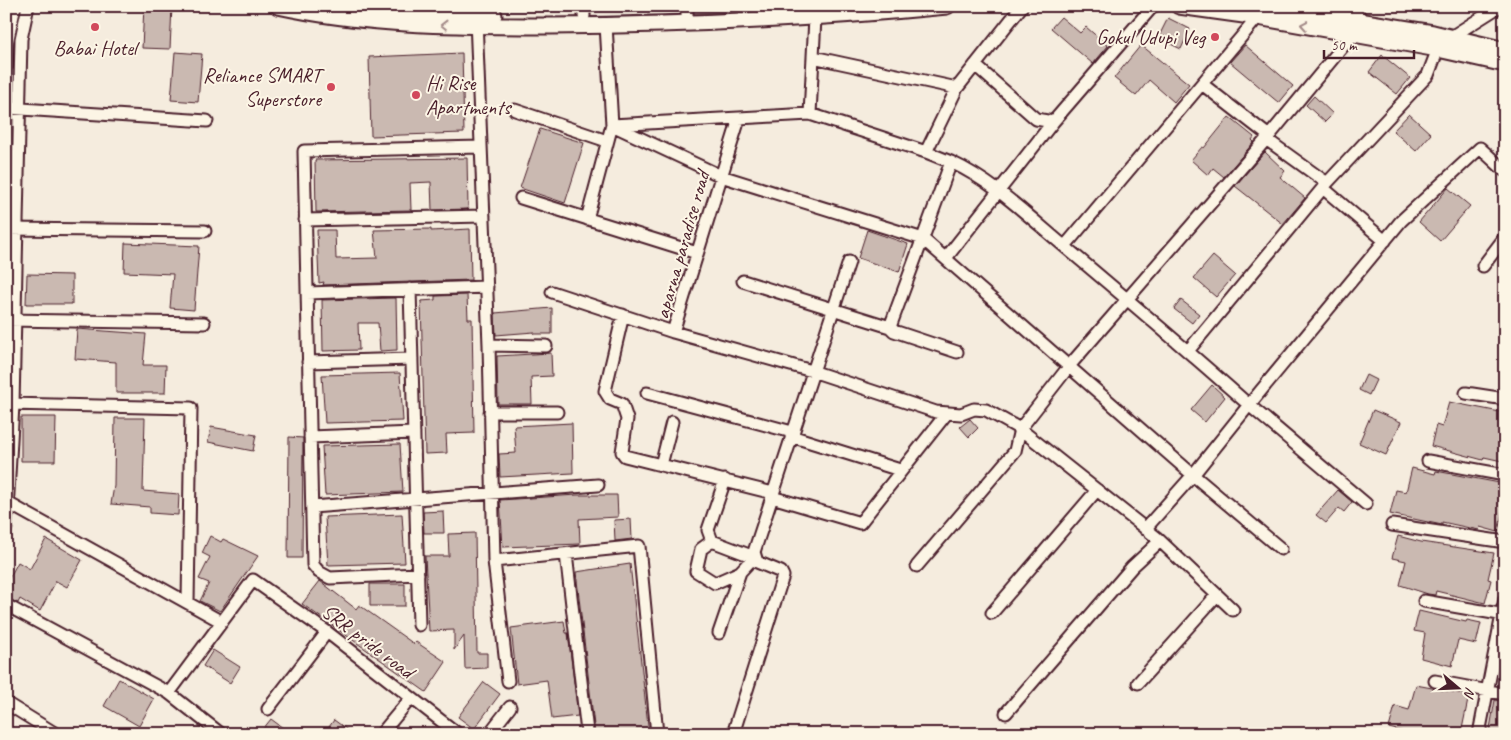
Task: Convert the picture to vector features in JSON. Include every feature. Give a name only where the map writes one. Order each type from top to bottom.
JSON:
[{"type":"main road","points":[[278,6],[319,16],[410,25],[584,11],[687,14],[820,12],[947,6]]},
{"type":"main road","points":[[360,6],[476,21],[606,25],[687,14]]},
{"type":"main road","points":[[820,12],[832,6]]},
{"type":"main road","points":[[1179,6],[1261,10],[1363,22],[1451,37],[1505,50]]},
{"type":"main road","points":[[1261,10],[1353,34],[1438,49],[1505,64]]},
{"type":"street","points":[[6,528],[10,404],[11,229],[20,108],[21,39],[28,6]]},
{"type":"street","points":[[926,152],[957,88],[1022,6]]},
{"type":"street","points":[[946,258],[1053,122],[1153,6]]},
{"type":"street","points":[[917,566],[1014,451],[1020,430],[1070,365],[1129,300],[1363,22],[1353,6]]},
{"type":"street","points":[[1188,351],[1325,186],[1428,75],[1438,49],[1451,37],[1500,6]]},
{"type":"street","points":[[6,66],[12,9]]},
{"type":"street","points":[[1064,246],[1202,84],[1261,10]]},
{"type":"street","points":[[810,114],[813,57],[820,12]]},
{"type":"street","points":[[476,21],[490,345],[491,493],[494,561],[508,681]]},
{"type":"street","points":[[587,219],[612,125],[606,25]]},
{"type":"street","points":[[813,57],[957,88]]},
{"type":"street","points":[[975,65],[1036,118],[1053,122]]},
{"type":"street","points":[[1202,84],[1325,186],[1385,241]]},
{"type":"street","points":[[6,108],[207,120]]},
{"type":"street","points":[[515,110],[607,141]]},
{"type":"street","points":[[612,125],[810,114],[926,152],[976,174],[1129,300],[1366,504]]},
{"type":"street","name":"aparna paradise road","points":[[739,119],[673,332],[812,371],[936,412],[961,414],[974,409],[986,410],[1020,430],[1146,529],[1233,610]]},
{"type":"street","points":[[612,125],[721,176],[923,239],[1281,549]]},
{"type":"street","points":[[418,574],[330,578],[319,572],[314,565],[304,151],[481,147]]},
{"type":"street","points":[[1146,529],[1401,221],[1480,148],[1505,171]]},
{"type":"street","points":[[890,327],[951,162]]},
{"type":"street","points":[[521,198],[697,253]]},
{"type":"street","points":[[305,220],[484,216]]},
{"type":"street","points":[[11,229],[205,231]]},
{"type":"street","points":[[1483,266],[1505,237]]},
{"type":"street","points":[[733,734],[784,576],[781,572],[757,562],[754,552],[849,262]]},
{"type":"street","points":[[743,282],[890,327],[894,331],[956,352]]},
{"type":"street","points":[[307,293],[487,287]]},
{"type":"street","points":[[410,289],[419,625]]},
{"type":"street","points":[[552,292],[673,332]]},
{"type":"street","points":[[623,315],[605,391],[610,399],[622,404],[626,413],[622,452],[625,456],[725,480],[860,523],[900,470],[947,413]]},
{"type":"street","points":[[10,320],[204,323]]},
{"type":"street","points":[[490,345],[546,346]]},
{"type":"street","points":[[308,362],[412,359]]},
{"type":"street","points":[[647,393],[792,434],[900,470]]},
{"type":"street","points":[[1466,393],[1505,399]]},
{"type":"street","points":[[10,404],[191,408],[188,603]]},
{"type":"street","points":[[490,412],[557,412]]},
{"type":"street","points":[[661,465],[672,422]]},
{"type":"street","points":[[310,436],[414,433]]},
{"type":"street","points":[[1428,461],[1505,475]]},
{"type":"street","points":[[725,480],[708,530],[712,541],[754,557]]},
{"type":"street","points":[[312,507],[598,485]]},
{"type":"street","points":[[992,613],[1097,490]]},
{"type":"street","points":[[7,502],[222,622],[168,693]]},
{"type":"street","points":[[1392,525],[1505,542]]},
{"type":"street","points":[[712,541],[701,549],[696,571],[715,583],[740,572],[754,557]]},
{"type":"street","points":[[1006,713],[1132,567],[1160,541]]},
{"type":"street","points":[[494,561],[639,546],[657,734]]},
{"type":"street","points":[[566,554],[587,732]]},
{"type":"street","points":[[719,633],[740,572]]},
{"type":"street","name":"SRR pride road","points":[[222,622],[253,580],[327,632],[458,734]]},
{"type":"street","points":[[1138,683],[1217,595]]},
{"type":"street","points":[[1479,734],[1504,615],[1505,599]]},
{"type":"street","points":[[1424,600],[1504,615]]},
{"type":"street","points":[[6,604],[168,693],[221,734]]},
{"type":"street","points":[[268,709],[327,632]]},
{"type":"street","points":[[1435,681],[1505,694]]},
{"type":"street","points":[[381,734],[410,698]]},
{"type":"street","points":[[6,703],[56,734]]},
{"type":"street","points":[[489,734],[510,706]]},
{"type":"building","points":[[144,6],[172,6],[170,49],[142,48]]},
{"type":"building","points":[[1061,17],[1080,33],[1086,27],[1108,46],[1093,64],[1051,28]]},
{"type":"building","points":[[1168,18],[1190,29],[1181,49],[1158,38]]},
{"type":"building","points":[[1141,45],[1189,84],[1174,102],[1149,80],[1136,96],[1114,78]]},
{"type":"building","points":[[1245,45],[1293,86],[1279,103],[1230,62]]},
{"type":"building","points":[[175,52],[202,54],[198,102],[171,100]]},
{"type":"building","name":"Hi Rise Apartments","points":[[462,53],[464,133],[371,136],[369,57]]},
{"type":"building","points":[[1382,55],[1410,78],[1397,94],[1369,72]]},
{"type":"building","points":[[1314,96],[1333,114],[1325,122],[1306,105]]},
{"type":"building","points":[[1409,114],[1431,134],[1416,151],[1393,131]]},
{"type":"building","points":[[1229,117],[1254,137],[1252,140],[1254,142],[1224,177],[1213,168],[1208,175],[1191,160],[1202,147],[1204,148]]},
{"type":"building","points":[[540,129],[584,143],[565,203],[520,188]]},
{"type":"building","points":[[1265,152],[1285,171],[1280,177],[1305,198],[1283,224],[1235,186]]},
{"type":"building","points":[[467,158],[468,209],[432,210],[431,182],[410,183],[411,210],[316,212],[315,160]]},
{"type":"building","points":[[1448,188],[1470,206],[1440,241],[1419,222]]},
{"type":"building","points":[[431,229],[431,231],[470,229],[471,280],[323,285],[324,282],[319,283],[317,230],[335,230],[336,259],[377,258],[374,230]]},
{"type":"building","points":[[867,230],[908,244],[899,272],[858,258]]},
{"type":"building","points":[[125,243],[199,246],[194,310],[170,308],[173,274],[124,272]]},
{"type":"building","points":[[1213,256],[1235,275],[1216,297],[1194,278]]},
{"type":"building","points":[[27,274],[72,275],[72,304],[26,304]]},
{"type":"building","points":[[467,295],[468,319],[472,319],[474,433],[446,434],[447,453],[425,454],[421,301],[435,300],[435,296]]},
{"type":"building","points":[[396,298],[397,350],[380,351],[378,323],[358,323],[359,350],[323,351],[322,300]]},
{"type":"building","points":[[1181,300],[1199,314],[1192,323],[1174,309]]},
{"type":"building","points":[[552,308],[552,334],[534,334],[534,332],[496,335],[495,313]]},
{"type":"building","points":[[77,329],[146,334],[143,365],[166,365],[165,393],[116,393],[116,362],[75,359]]},
{"type":"building","points":[[551,353],[552,376],[531,377],[532,404],[498,404],[497,356]]},
{"type":"building","points":[[400,373],[403,421],[325,423],[322,375]]},
{"type":"building","points":[[1366,375],[1376,380],[1369,395],[1359,390]]},
{"type":"building","points":[[1212,385],[1225,397],[1205,422],[1191,410]]},
{"type":"building","points":[[1449,402],[1505,413],[1505,452],[1502,461],[1484,457],[1483,460],[1431,446],[1436,425],[1442,427]]},
{"type":"building","points":[[1373,410],[1401,422],[1386,455],[1359,443]]},
{"type":"building","points":[[21,417],[56,417],[55,461],[21,461]]},
{"type":"building","points":[[115,418],[145,418],[143,491],[179,494],[178,515],[150,513],[150,507],[111,504],[114,486]]},
{"type":"building","points":[[970,419],[978,428],[969,437],[960,427]]},
{"type":"building","points":[[572,423],[573,473],[500,477],[499,454],[516,453],[514,426]]},
{"type":"building","points":[[211,427],[256,435],[253,451],[208,442]]},
{"type":"building","points":[[289,437],[303,438],[302,558],[288,558]]},
{"type":"building","points":[[400,444],[403,492],[325,495],[322,446]]},
{"type":"building","points":[[1412,468],[1435,474],[1436,471],[1505,484],[1505,499],[1498,532],[1480,527],[1479,530],[1442,522],[1442,525],[1390,514],[1396,490],[1406,492]]},
{"type":"building","points":[[1338,490],[1352,502],[1344,512],[1339,508],[1326,523],[1316,515]]},
{"type":"building","points":[[577,495],[617,495],[618,517],[579,519],[580,544],[503,547],[500,500]]},
{"type":"building","points":[[443,511],[444,533],[424,533],[423,512]]},
{"type":"building","points":[[402,514],[405,563],[328,565],[325,517]]},
{"type":"building","points":[[631,519],[632,539],[615,541],[614,520]]},
{"type":"building","points":[[475,533],[477,653],[487,653],[487,668],[465,669],[464,636],[454,650],[454,630],[429,631],[425,556],[449,556],[448,534]]},
{"type":"building","points":[[210,536],[221,542],[223,539],[258,556],[220,611],[200,601],[209,583],[199,579],[210,557],[202,553]]},
{"type":"building","points":[[1398,536],[1421,542],[1494,553],[1488,579],[1491,580],[1485,603],[1436,591],[1435,595],[1428,594],[1400,585],[1406,561],[1392,558]]},
{"type":"building","points":[[46,539],[82,560],[67,587],[56,581],[40,611],[20,599],[18,603],[6,598],[6,584],[18,562],[30,569]]},
{"type":"building","points":[[630,564],[649,734],[595,734],[576,572]]},
{"type":"building","points":[[320,581],[356,609],[359,605],[414,644],[416,642],[446,662],[426,692],[302,604]]},
{"type":"building","points":[[370,584],[405,584],[405,606],[370,606]]},
{"type":"building","points":[[1419,611],[1466,622],[1467,620],[1481,623],[1476,644],[1458,640],[1452,666],[1421,658],[1425,633],[1414,631]]},
{"type":"building","points":[[564,621],[566,633],[568,633],[578,716],[552,719],[547,680],[517,684],[511,628]]},
{"type":"building","points":[[213,650],[240,667],[230,683],[203,666]]},
{"type":"building","points":[[119,679],[154,699],[139,726],[104,706]]},
{"type":"building","points":[[484,682],[500,694],[474,729],[458,717]]},
{"type":"building","points":[[1416,685],[1469,695],[1461,734],[1412,734],[1389,728],[1395,706],[1409,710]]},
{"type":"building","points":[[1495,700],[1505,702],[1502,734],[1489,734]]},
{"type":"building","points":[[271,719],[291,734],[259,734]]},
{"type":"building","points":[[334,720],[353,734],[324,734]]},
{"type":"place","name":"Babai Hotel","points":[[95,27]]},
{"type":"place","name":"Gokul Udupi Veg","points":[[1215,37]]},
{"type":"place","name":"Reliance SMART Superstore","points":[[331,87]]},
{"type":"place","name":"Hi Rise Apartments","points":[[416,95]]}]
